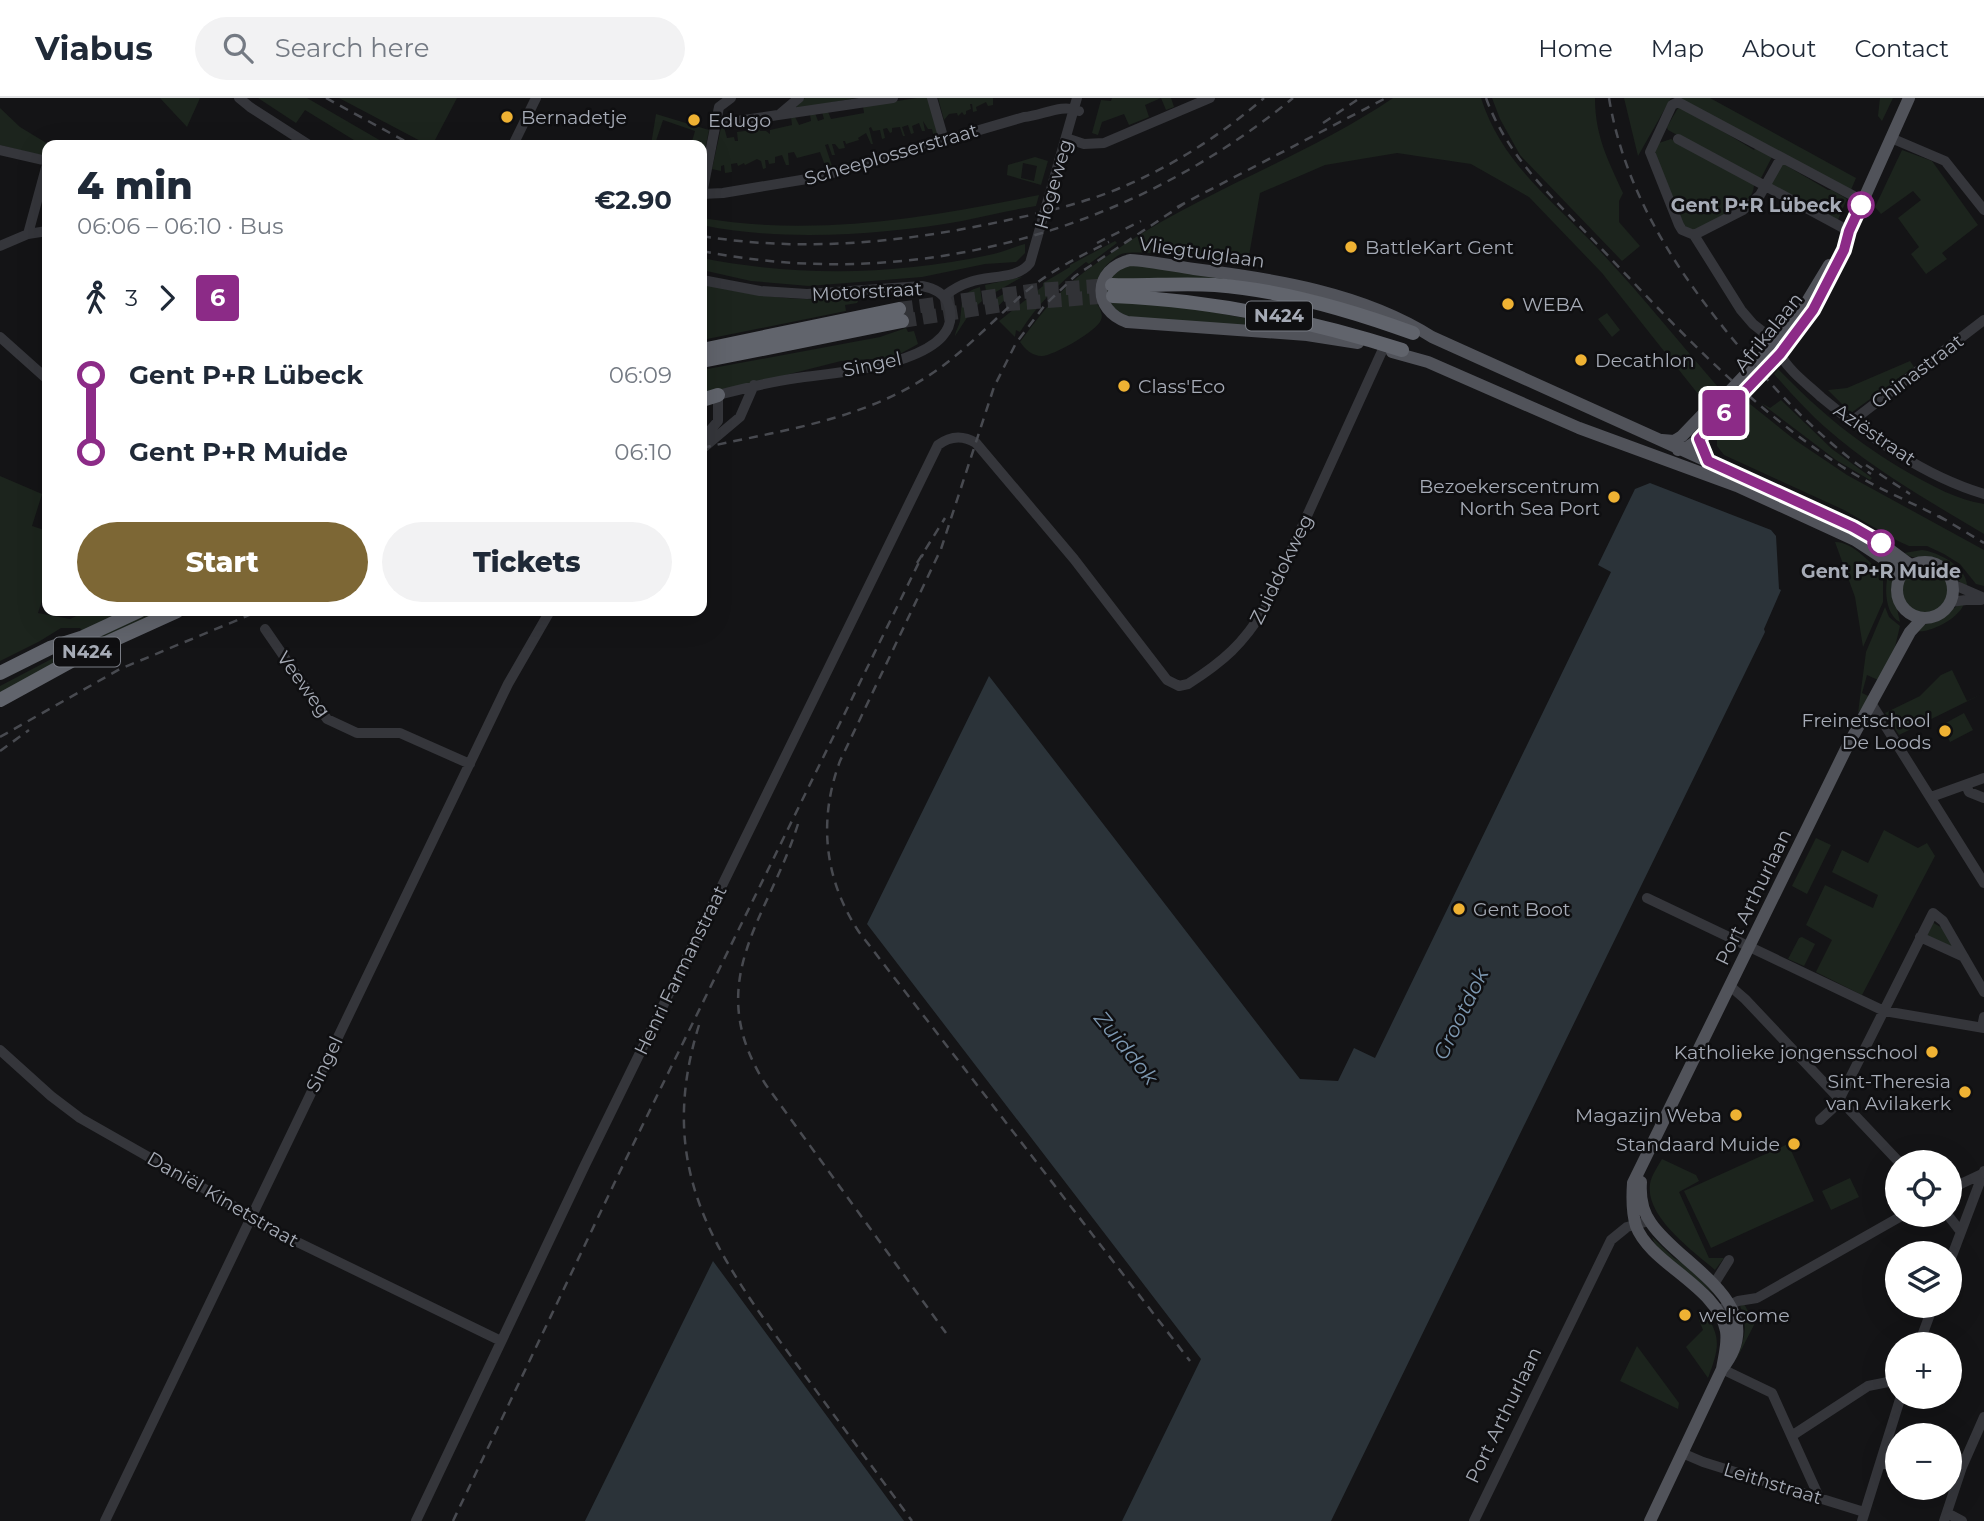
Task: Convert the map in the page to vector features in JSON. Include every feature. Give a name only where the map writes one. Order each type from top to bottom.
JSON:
[{"type":"highway","name":"N424","points":[[1407,353],[1331,328],[1284,317],[1113,290],[1213,285],[1247,289],[1335,307],[1415,330]]},
{"type":"highway","points":[[707,349],[900,315],[707,360]]},
{"type":"highway","points":[[707,343],[720,346]]},
{"type":"highway","points":[[707,398],[718,395]]},
{"type":"highway","name":"N424","points":[[0,673],[50,648],[81,638],[128,616]]},
{"type":"highway","name":"N424","points":[[0,700],[91,650],[166,616]]},
{"type":"main road","name":"Afrikalaan","points":[[1682,450],[1699,439],[1778,348],[1837,246],[1849,231],[1909,98]]},
{"type":"main road","name":"Vliegtuiglaan","points":[[1415,330],[1339,296],[1228,273],[1130,260],[1117,265],[1105,277],[1102,286],[1101,295],[1109,312],[1127,322],[1329,337],[1407,353],[1558,419],[1737,486],[1856,540],[1890,563],[1900,576]]},
{"type":"main road","name":"N424","points":[[1415,330],[1662,440]]},
{"type":"main road","name":"Afrikalaan","points":[[1688,430],[1778,348]]},
{"type":"main road","name":"N424","points":[[1558,419],[1570,418],[1664,450],[1682,450]]},
{"type":"main road","points":[[1662,440],[1674,441],[1688,430]]},
{"type":"main road","points":[[1688,430],[1682,450],[1688,467]]},
{"type":"main road","points":[[1699,439],[1708,461]]},
{"type":"main road","points":[[1662,440],[1853,527],[1912,566],[1900,576]]},
{"type":"main road","name":"Port Arthurlaan","points":[[1912,566],[1926,562],[1934,564],[1946,572],[1952,584]]},
{"type":"main road","name":"Port Arthurlaan","points":[[1899,651],[1906,611],[1898,598],[1900,576]]},
{"type":"main road","points":[[1950,603],[1952,584]]},
{"type":"main road","name":"Port Arthurlaan","points":[[1636,1224],[1632,1198],[1638,1171],[1846,749],[1910,632],[1922,619],[1938,615],[1950,603]]},
{"type":"main road","points":[[1906,611],[1922,619]]},
{"type":"main road","name":"Port Arthurlaan","points":[[1645,1161],[1640,1193],[1649,1221]]},
{"type":"main road","points":[[1649,1221],[1714,1284],[1730,1304],[1736,1338],[1728,1361],[1650,1521]]},
{"type":"main road","points":[[1636,1224],[1649,1244],[1717,1310],[1726,1333],[1722,1369]]},
{"type":"street","points":[[239,98],[301,140]]},
{"type":"street","points":[[515,140],[536,98]]},
{"type":"street","points":[[707,171],[719,102],[731,98]]},
{"type":"street","points":[[780,113],[799,98]]},
{"type":"street","points":[[717,124],[864,100],[893,98]]},
{"type":"street","points":[[932,98],[944,140]]},
{"type":"street","points":[[1066,138],[1084,144],[1104,143],[1210,98]]},
{"type":"street","name":"Aziëstraat","points":[[1781,158],[1678,102],[1672,105],[1650,152],[1682,230],[1694,234],[1747,317],[1778,348],[1804,382],[1851,422],[1952,483],[1984,494]]},
{"type":"street","name":"Scheeplosserstraat","points":[[707,194],[819,177],[1024,117],[1077,106]]},
{"type":"street","name":"Hogeweg","points":[[1025,268],[1030,263],[1077,106]]},
{"type":"street","points":[[1891,138],[1945,161],[1984,210]]},
{"type":"street","points":[[1678,139],[1849,231]]},
{"type":"street","points":[[0,150],[42,161]]},
{"type":"street","points":[[1694,234],[1697,235],[1743,210],[1760,195],[1781,158],[1863,201]]},
{"type":"street","points":[[28,234],[42,181]]},
{"type":"street","points":[[0,246],[28,234],[42,232]]},
{"type":"street","name":"Motorstraat","points":[[707,280],[760,291],[807,294],[922,286],[930,287],[944,296],[969,282],[1010,274],[1025,268]]},
{"type":"street","name":"Singel","points":[[718,395],[754,385],[881,366],[923,351],[939,339],[949,323],[950,311],[944,296]]},
{"type":"street","name":"Chinastraat","points":[[1851,422],[1984,320]]},
{"type":"street","points":[[0,337],[42,375]]},
{"type":"street","name":"Zuiddokweg","points":[[961,438],[976,443],[1074,559],[1167,680],[1179,686],[1188,684],[1234,652],[1253,628],[1265,608],[1383,349]]},
{"type":"street","points":[[707,445],[740,417],[754,385]]},
{"type":"street","points":[[707,434],[718,421],[718,395]]},
{"type":"street","name":"Henri Farmanstraat","points":[[416,1521],[932,455],[944,440],[961,438]]},
{"type":"street","name":"Port Arthurlaan","points":[[1952,584],[1984,599]]},
{"type":"street","name":"Port Arthurlaan","points":[[1950,603],[1984,599]]},
{"type":"street","name":"Singel","points":[[105,1521],[508,684],[547,616]]},
{"type":"street","name":"Veeweg","points":[[265,629],[327,719],[357,733],[400,733],[470,764]]},
{"type":"street","points":[[1871,703],[1984,883]]},
{"type":"street","points":[[1931,797],[1984,778]]},
{"type":"street","points":[[1966,785],[1969,792],[1984,798]]},
{"type":"street","points":[[1647,898],[1884,1011],[1983,1024]]},
{"type":"street","points":[[1819,1121],[1840,1098],[1933,913],[1943,921],[1984,992]]},
{"type":"street","points":[[1920,937],[1964,957]]},
{"type":"street","points":[[1730,986],[1888,1150]]},
{"type":"street","name":"Daniël Kinetstraat","points":[[0,1050],[80,1118],[212,1192],[250,1219],[501,1341]]},
{"type":"street","points":[[1962,1183],[1983,1172]]},
{"type":"street","points":[[1958,1241],[1983,1172]]},
{"type":"street","name":"Port Arthurlaan","points":[[1474,1521],[1611,1241],[1618,1233],[1649,1221]]},
{"type":"street","points":[[1717,1310],[1757,1298],[1885,1225]]},
{"type":"street","points":[[1957,1227],[1961,1232]]},
{"type":"street","points":[[1714,1284],[1729,1260]]},
{"type":"street","points":[[1722,1369],[1772,1393],[1819,1497]]},
{"type":"street","points":[[1793,1435],[1868,1385],[1885,1382]]},
{"type":"street","points":[[1863,1516],[1896,1409]]},
{"type":"street","points":[[1962,1461],[1984,1418]]},
{"type":"street","name":"Leithstraat","points":[[1682,1453],[1703,1462],[1819,1497],[1863,1516]]},
{"type":"street","points":[[1880,1463],[1885,1464]]},
{"type":"street","points":[[1946,1517],[1962,1521]]},
{"type":"shaded area","points":[[160,98],[200,98],[187,127]]},
{"type":"shaded area","points":[[258,98],[307,98],[379,140],[354,140],[305,110],[296,123]]},
{"type":"shaded area","points":[[339,98],[457,98],[435,140],[419,140]]},
{"type":"shaded area","points":[[805,98],[855,98],[793,110]]},
{"type":"shaded area","points":[[929,98],[940,136],[934,138],[932,129],[928,129],[923,121],[925,131],[922,131],[919,123],[912,126],[914,133],[911,134],[908,125],[902,127],[905,136],[900,127],[892,128],[890,133],[887,128],[883,129],[885,138],[882,139],[880,130],[873,131],[871,127],[869,128],[873,144],[866,133],[858,138],[859,140],[846,144],[843,141],[845,148],[839,149],[832,144],[835,155],[832,155],[828,144],[825,145],[832,166],[826,168],[820,152],[797,158],[794,152],[788,153],[789,165],[786,165],[782,155],[775,157],[775,163],[769,164],[768,160],[765,160],[766,168],[763,169],[761,161],[757,159],[745,165],[731,164],[732,172],[725,173],[724,165],[721,166],[721,171],[712,169],[721,128],[724,127],[727,138],[734,137],[735,141],[738,141],[737,132],[752,130],[752,123],[758,122],[760,131],[770,134],[770,130],[792,125],[791,117],[795,117],[799,125],[811,121],[810,114],[815,113],[818,121],[824,119],[822,112],[828,112],[831,119],[864,113],[863,106]]},
{"type":"shaded area","points":[[938,98],[993,98],[993,105],[988,106],[986,102],[976,107],[977,111],[973,112],[970,104],[971,109],[966,111],[966,114],[949,114],[944,120]]},
{"type":"shaded area","points":[[1112,98],[1161,98],[1145,105],[1149,117],[1129,125],[1124,114],[1102,122],[1098,135],[1092,133],[1101,100],[1111,101]]},
{"type":"shaded area","points":[[1161,98],[1171,98],[1174,107],[1166,110]]},
{"type":"shaded area","points":[[1393,98],[1481,98],[1490,121],[1515,162],[1614,266],[1718,387],[1702,399],[1602,273],[1529,197],[1471,164],[1397,153],[1325,165],[1260,193],[1247,267],[1161,254],[1119,255],[1108,263],[1097,280],[1095,293],[1102,317],[1098,325],[1064,348],[1048,355],[1035,355],[1020,342],[1068,285],[1125,244],[1191,206],[1328,137]]},
{"type":"shaded area","points":[[1492,98],[1595,98],[1600,136],[1623,193],[1619,201],[1619,222],[1640,246],[1622,261],[1520,155]]},
{"type":"shaded area","points":[[1624,98],[1671,98],[1638,156]]},
{"type":"shaded area","points":[[1675,98],[1710,98],[1856,178],[1851,190]]},
{"type":"shaded area","points":[[1880,98],[1893,98],[1882,121],[1878,116]]},
{"type":"shaded area","points":[[1682,107],[1754,150],[1756,148],[1772,157],[1760,180],[1668,130],[1667,127],[1678,108]]},
{"type":"shaded area","points":[[0,108],[20,127],[42,140],[42,156],[0,145]]},
{"type":"shaded area","points":[[656,114],[709,130],[707,140],[692,140],[695,131],[663,120],[656,140],[652,140]]},
{"type":"shaded area","points":[[1671,139],[1754,184],[1753,193],[1748,200],[1732,213],[1695,232],[1683,228],[1654,153],[1659,143]]},
{"type":"shaded area","points":[[1902,150],[1932,161],[1978,225],[1942,253],[1947,259],[1926,274],[1911,254],[1919,247],[1898,218],[1921,200],[1913,191],[1881,214],[1875,207]]},
{"type":"shaded area","points":[[1035,157],[1048,161],[1041,185],[1007,175],[1008,165]],"holes":[[[1023,163],[1037,166],[1034,181],[1021,178]]]},
{"type":"shaded area","points":[[1782,163],[1847,199],[1837,222],[1770,186]]},
{"type":"shaded area","points":[[1039,195],[1036,206],[899,230],[798,235],[765,234],[707,226],[707,219],[787,226],[829,225],[955,211]]},
{"type":"shaded area","points":[[1115,241],[1117,243],[1089,264],[1086,262],[1059,285],[1020,332],[1016,330],[1015,337],[999,321],[1043,286],[1043,283]]},
{"type":"shaded area","points":[[1025,244],[1025,253],[1016,262],[985,264],[922,277],[809,286],[751,281],[707,271],[707,259],[774,268],[846,271],[918,267],[994,254]]},
{"type":"shaded area","points":[[1126,264],[1252,281],[1317,300],[1113,279],[1190,308],[1344,336],[1136,320],[1108,307],[1108,282]]},
{"type":"shaded area","points":[[1022,277],[987,297],[985,285]]},
{"type":"shaded area","points":[[707,285],[778,297],[854,297],[857,303],[845,305],[846,311],[707,339]]},
{"type":"shaded area","points":[[1017,286],[1015,290],[991,313],[988,303]]},
{"type":"shaded area","points":[[980,287],[982,301],[972,310],[955,336],[965,296]]},
{"type":"shaded area","points":[[1607,313],[1620,330],[1612,337],[1598,319]]},
{"type":"shaded area","points":[[906,328],[908,332],[914,331],[918,344],[887,358],[841,361],[707,395],[707,369],[880,337]]},
{"type":"shaded area","points":[[1910,361],[1914,367],[1851,413],[1828,390],[1847,388]]},
{"type":"shaded area","points":[[1778,369],[1824,413],[1872,450],[1936,487],[1955,496],[1984,504],[1984,534],[1891,477],[1839,439],[1805,408],[1774,374]]},
{"type":"shaded area","points":[[1781,400],[1832,449],[1872,478],[1870,480],[1836,460],[1761,403],[1770,408]]},
{"type":"shaded area","points":[[1750,404],[1795,440],[1847,475],[1984,550],[1984,586],[1976,584],[1960,564],[1944,554],[1927,546],[1909,546],[1844,510],[1724,455],[1717,446],[1717,439]]},
{"type":"shaded area","points":[[0,476],[42,494],[32,526],[42,529],[42,601],[38,613],[42,616],[70,619],[76,616],[115,616],[83,632],[80,628],[61,628],[0,661]]},
{"type":"shaded area","points":[[1835,542],[1855,549],[1883,578],[1883,602],[1863,647],[1855,597]]},
{"type":"shaded area","points":[[1922,550],[1952,562],[1963,574],[1967,588],[1942,563],[1904,553]]},
{"type":"shaded area","points":[[1925,568],[1934,569],[1941,575],[1947,582],[1947,600],[1941,607],[1934,613],[1925,614],[1916,613],[1909,607],[1903,600],[1902,591],[1903,582],[1909,575],[1916,569]]},
{"type":"shaded area","points":[[1890,570],[1894,577],[1894,596],[1900,622],[1888,606],[1886,583]]},
{"type":"shaded area","points":[[1964,603],[1957,614],[1944,623],[1929,630],[1916,631],[1941,619]]},
{"type":"shaded area","points":[[1885,607],[1889,617],[1900,626],[1894,651],[1878,680],[1867,675],[1862,693],[1870,697],[1858,713],[1866,652]]},
{"type":"shaded area","points":[[139,616],[156,616],[0,696],[0,686]]},
{"type":"shaded area","points":[[1952,670],[1967,701],[1984,693],[1899,735],[1885,713],[1920,696],[1941,675]]},
{"type":"shaded area","points":[[1964,713],[1973,730],[1950,742],[1942,725]]},
{"type":"shaded area","points":[[1884,830],[1918,848],[1927,843],[1935,856],[1862,995],[1816,972],[1832,940],[1806,925],[1825,885],[1873,908],[1878,895],[1832,872],[1842,850],[1868,863]]},
{"type":"shaded area","points":[[1816,838],[1831,845],[1807,894],[1792,886]]},
{"type":"shaded area","points":[[1932,922],[1942,928],[1957,952],[1925,936]]},
{"type":"shaded area","points":[[1802,937],[1815,944],[1804,966],[1788,959]]},
{"type":"shaded area","points":[[1788,1144],[1814,1201],[1711,1248],[1684,1191]]},
{"type":"shaded area","points":[[1662,1159],[1696,1175],[1699,1181],[1679,1192],[1709,1258],[1724,1258],[1715,1270],[1672,1232],[1655,1209],[1650,1196],[1650,1184]]},
{"type":"shaded area","points":[[1850,1178],[1859,1197],[1831,1210],[1822,1191]]},
{"type":"shaded area","points":[[1652,1237],[1674,1258],[1687,1265],[1716,1296],[1670,1260]]},
{"type":"shaded area","points":[[1744,1304],[1755,1323],[1735,1362],[1744,1334],[1740,1306]]},
{"type":"shaded area","points":[[1704,1311],[1714,1329],[1717,1343],[1708,1378],[1686,1347],[1703,1330],[1699,1320]]},
{"type":"shaded area","points":[[1637,1346],[1679,1403],[1678,1409],[1620,1381]]},
{"type":"water","points":[[1650,483],[1771,530],[1776,536],[1781,590],[1765,632],[1331,1521],[1122,1521],[1201,1359],[867,924],[989,676],[1300,1079],[1338,1081],[1354,1048],[1375,1058],[1611,572],[1598,565],[1635,489]]},
{"type":"water","points":[[713,1261],[904,1521],[585,1521]]},
{"type":"tunnel","points":[[899,309],[1038,290],[1112,285]]},
{"type":"tunnel","points":[[902,321],[1009,304],[1113,296]]},
{"type":"railway","points":[[326,98],[403,140]]},
{"type":"railway","points":[[707,237],[779,244],[856,243],[970,228],[1051,210],[1079,203],[1159,170],[1214,137],[1264,98]]},
{"type":"railway","points":[[707,252],[781,262],[859,264],[938,257],[1014,241],[1089,217],[1161,185],[1229,145],[1293,98]]},
{"type":"railway","points":[[1323,123],[1360,98]]},
{"type":"railway","points":[[1177,207],[1386,98]]},
{"type":"railway","points":[[1486,98],[1507,140],[1534,177],[1653,303],[1739,387],[1802,439],[1848,471],[1947,521]]},
{"type":"railway","points":[[1609,98],[1617,134],[1641,201],[1676,263],[1696,292],[1786,400],[1835,446],[1871,474]]},
{"type":"railway","points":[[1185,203],[1075,276],[1045,305],[1016,343],[994,387],[941,549],[840,761],[833,783],[827,827],[828,849],[838,891],[859,932],[1190,1361]]},
{"type":"railway","points":[[1097,243],[1141,221]]},
{"type":"railway","points":[[707,447],[817,423],[873,405],[899,393],[951,359],[1042,279],[1109,242]]},
{"type":"railway","points":[[1866,465],[1910,494]]},
{"type":"railway","points":[[1939,516],[1984,543]]},
{"type":"railway","points":[[917,563],[945,518]]},
{"type":"railway","points":[[453,1521],[624,1163],[923,554]]},
{"type":"railway","points":[[0,737],[120,669],[247,616]]},
{"type":"railway","points":[[0,751],[29,730]]},
{"type":"railway","points":[[798,824],[757,921],[739,982],[739,1014],[747,1048],[766,1085],[946,1333]]},
{"type":"railway","points":[[699,1025],[687,1077],[684,1124],[689,1167],[701,1208],[719,1247],[768,1325],[912,1521]]},
{"type":"bus line","name":"6","points":[[1861,205],[1844,250],[1813,310],[1780,354],[1699,439],[1708,461],[1853,527],[1881,543]]},
{"type":"place","name":"Bernadetje","points":[[507,117]]},
{"type":"place","name":"Edugo","points":[[694,120]]},
{"type":"place","name":"Gent P+R Lübeck","points":[[1861,205]]},
{"type":"place","name":"BattleKart Gent","points":[[1351,247]]},
{"type":"place","name":"WEBA","points":[[1508,304]]},
{"type":"place","name":"Decathlon","points":[[1581,360]]},
{"type":"place","name":"Class'Eco","points":[[1124,386]]},
{"type":"place","name":"Bezoekerscentrum North Sea Port","points":[[1614,497]]},
{"type":"place","name":"Gent P+R Muide","points":[[1881,543]]},
{"type":"place","name":"Freinetschool De Loods","points":[[1945,731]]},
{"type":"place","name":"Gent Boot","points":[[1459,909]]},
{"type":"place","name":"Katholieke jongensschool","points":[[1932,1052]]},
{"type":"place","name":"Sint-Theresia van Avilakerk","points":[[1965,1092]]},
{"type":"place","name":"Magazijn Weba","points":[[1736,1115]]},
{"type":"place","name":"Standaard Muide","points":[[1794,1144]]},
{"type":"place","name":"wel'come","points":[[1685,1315]]},
{"type":"water label","name":"Grootdok","points":[[1461,1014]]},
{"type":"water label","name":"Zuiddok","points":[[1126,1048]]}]
